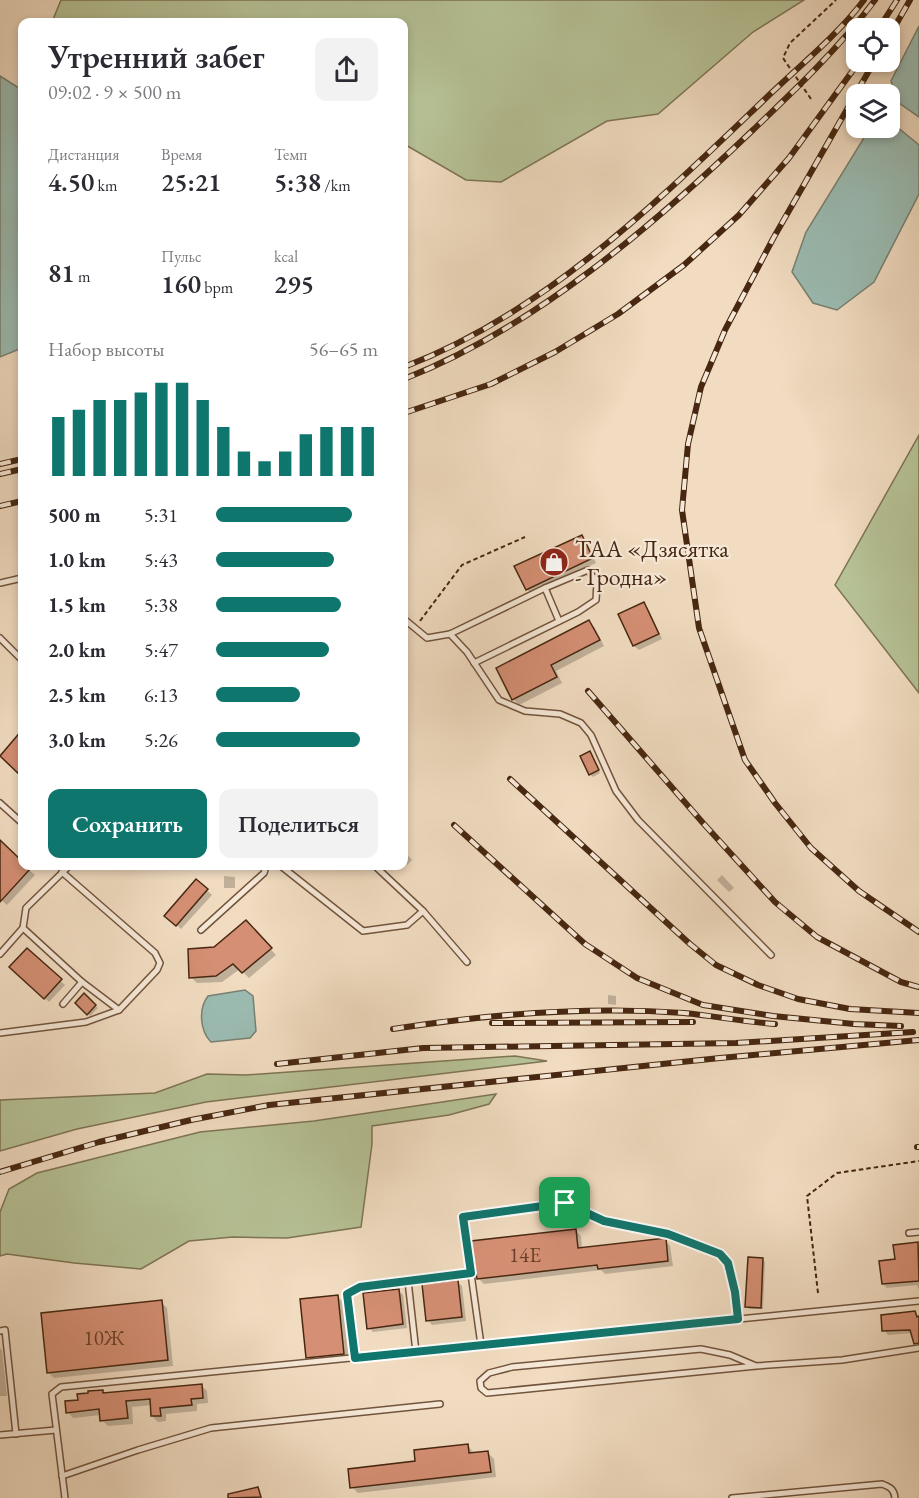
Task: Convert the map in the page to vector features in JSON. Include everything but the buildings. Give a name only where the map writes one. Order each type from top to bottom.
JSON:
[{"type":"lane","points":[[408,623],[427,638],[450,634],[588,570],[597,583],[596,600],[474,663]]},
{"type":"lane","points":[[0,583],[18,579]]},
{"type":"lane","points":[[545,588],[559,621]]},
{"type":"lane","points":[[450,634],[467,652],[500,700],[525,711],[560,714],[581,723],[591,735],[616,790],[638,820],[771,954]]},
{"type":"lane","points":[[0,638],[18,656]]},
{"type":"lane","points":[[0,803],[18,819]]},
{"type":"lane","points":[[0,954],[23,928],[26,908],[64,870]]},
{"type":"lane","points":[[201,930],[265,870]]},
{"type":"lane","points":[[285,870],[363,931],[407,925],[423,911]]},
{"type":"lane","points":[[379,870],[423,911],[467,962]]},
{"type":"lane","points":[[0,1033],[86,1022],[119,1010],[157,970],[160,963],[155,953],[62,872]]},
{"type":"lane","points":[[23,928],[82,982],[119,1010]]},
{"type":"lane","points":[[63,1004],[82,982]]},
{"type":"lane","points":[[481,1345],[463,1217],[565,1203],[604,1221],[668,1234],[720,1254],[728,1263],[738,1319]]},
{"type":"lane","points":[[909,1233],[919,1232]]},
{"type":"lane","points":[[355,1358],[347,1294],[360,1287],[471,1273]]},
{"type":"lane","points":[[408,1281],[416,1352]]},
{"type":"lane","points":[[65,1498],[52,1394],[61,1388],[919,1301]]},
{"type":"lane","points":[[0,1331],[5,1330],[16,1434]]},
{"type":"lane","points":[[756,1366],[730,1355],[701,1349],[512,1367],[489,1373],[480,1381],[481,1388],[487,1393],[756,1366],[842,1360],[919,1348]]},
{"type":"lane","points":[[62,1476],[211,1428],[440,1404]]},
{"type":"lane","points":[[0,1435],[56,1430]]},
{"type":"lane","points":[[732,1498],[882,1484],[890,1487],[895,1493],[895,1498]]},
{"type":"path","points":[[811,99],[783,58],[790,43],[836,0]]},
{"type":"path","points":[[414,628],[462,565],[525,537]]},
{"type":"path","points":[[818,1293],[807,1196],[837,1173],[919,1161]]},
{"type":"green space","points":[[61,0],[804,0],[753,32],[658,114],[607,121],[501,182],[466,180],[408,146],[408,18],[54,18]]},
{"type":"green space","points":[[919,435],[919,693],[835,585]]},
{"type":"green space","points":[[515,1056],[547,1061],[206,1102],[77,1129],[0,1151],[0,1100],[155,1093],[207,1074],[246,1075]]},
{"type":"green space","points":[[496,1094],[489,1104],[449,1115],[372,1126],[372,1144],[361,1227],[287,1238],[233,1237],[189,1241],[141,1269],[7,1254],[0,1256],[0,1212],[9,1189],[37,1173],[200,1132],[314,1121]]},
{"type":"water","points":[[919,26],[919,117],[900,104],[900,84],[892,84],[891,81],[896,72],[900,72],[900,63]]},
{"type":"water","points":[[0,76],[18,87],[18,350],[0,357]]},
{"type":"water","points":[[900,129],[919,145],[919,194],[874,282],[837,310],[813,303],[792,272],[806,232],[864,138],[900,138]]},
{"type":"water","points":[[245,990],[253,996],[256,1031],[250,1038],[211,1042],[204,1032],[202,1020],[203,1007],[208,996]]},
{"type":"railway","points":[[408,365],[456,344],[505,317],[596,252],[682,178],[816,52],[864,0]]},
{"type":"railway","points":[[408,377],[452,358],[499,332],[545,303],[633,237],[715,166],[786,98],[832,51],[875,0]]},
{"type":"railway","points":[[885,18],[897,0]]},
{"type":"railway","points":[[900,18],[910,0]]},
{"type":"railway","points":[[408,412],[491,384],[555,352],[618,314],[684,265],[739,215],[789,158],[852,72]]},
{"type":"railway","points":[[868,72],[774,237],[725,330],[701,387],[688,444],[682,510],[699,628],[745,760],[775,803],[811,848],[859,891],[919,932]]},
{"type":"railway","points":[[0,464],[18,460]]},
{"type":"railway","points":[[0,474],[18,470]]},
{"type":"railway","points":[[0,506],[18,502]]},
{"type":"railway","points":[[588,691],[775,902],[817,937],[901,982],[919,987]]},
{"type":"railway","points":[[510,779],[690,944],[716,965],[758,985],[798,999],[850,1009],[919,1013]]},
{"type":"railway","points":[[454,825],[585,944],[637,978],[703,1005],[773,1016],[901,1026]]},
{"type":"railway","points":[[393,1029],[465,1019],[611,1010],[684,1013],[775,1024]]},
{"type":"railway","points":[[492,1023],[693,1022]]},
{"type":"railway","points":[[277,1064],[423,1048],[736,1043],[913,1032]]},
{"type":"railway","points":[[0,1172],[99,1142],[191,1120],[269,1105],[720,1058],[919,1040]]},
{"type":"place","name":"ТАА «Дзясятка - Гродна»","points":[[554,562]]},
{"type":"route","points":[[565,1203],[604,1221],[668,1234],[720,1254],[728,1263],[738,1319],[355,1358],[347,1294],[351,1291],[360,1287],[471,1273],[463,1217],[565,1203]]}]
